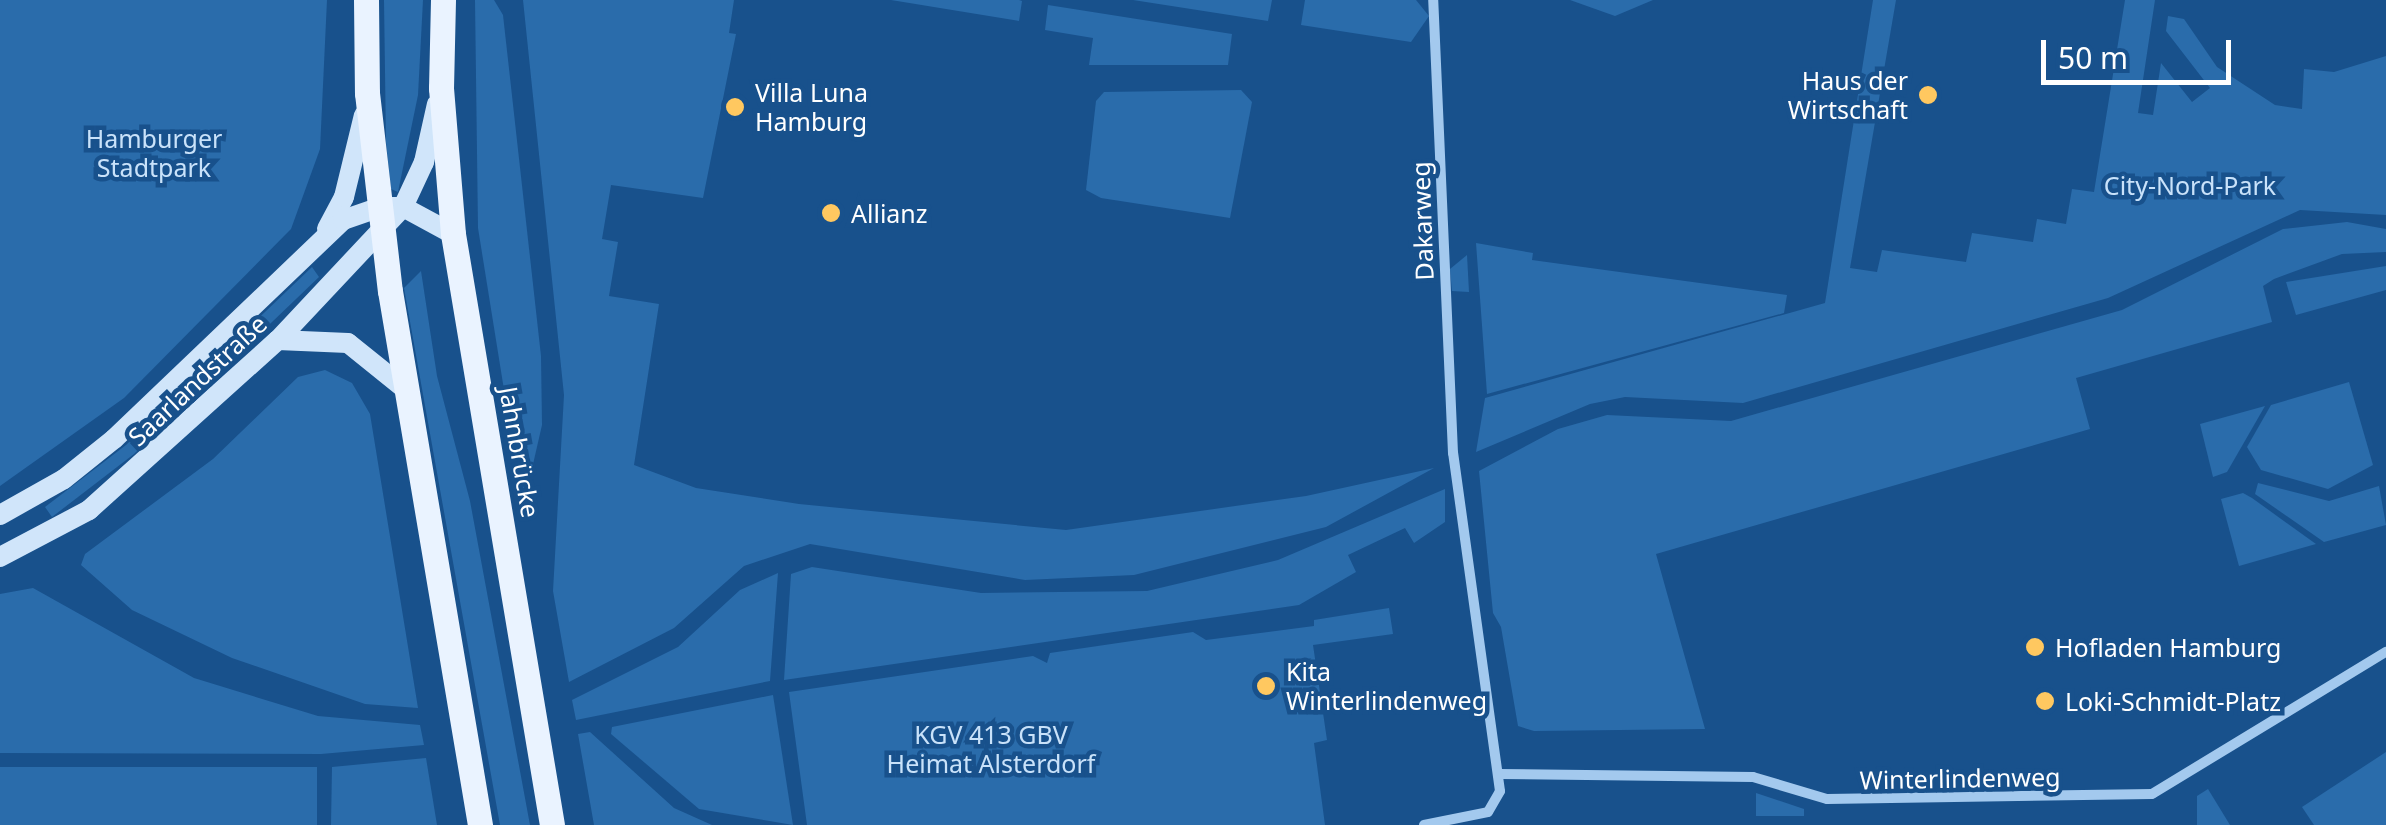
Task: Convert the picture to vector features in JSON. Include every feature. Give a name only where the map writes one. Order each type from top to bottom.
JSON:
[{"type":"main road","points":[[366,0],[367,92],[389,215],[404,388],[480,825]]},
{"type":"main road","name":"Jahnbrücke","points":[[443,0],[441,88],[453,234],[552,825]]},
{"type":"main road","name":"Saarlandstraße","points":[[0,557],[89,510],[278,340],[389,215],[424,162],[441,88]]},
{"type":"main road","points":[[313,246],[344,197],[367,92]]},
{"type":"main road","points":[[389,215],[453,234]]},
{"type":"main road","name":"Saarlandstraße","points":[[0,515],[64,479],[114,439],[343,220],[389,215]]},
{"type":"main road","points":[[278,340],[328,338],[358,347],[404,388]]},
{"type":"street","name":"Dakarweg","points":[[1433,0],[1452,441],[1500,774]]},
{"type":"street","name":"Winterlindenweg","points":[[1500,774],[1753,777],[1838,800],[2141,796],[2188,774],[2386,652]]},
{"type":"street","points":[[1424,825],[1488,812],[1498,800],[1500,774]]},
{"type":"green space","name":"Hamburger Stadtpark","points":[[0,0],[327,0],[320,149],[291,229],[124,398],[0,486]]},
{"type":"green space","points":[[384,0],[423,0],[418,95],[398,192],[391,189],[386,142]]},
{"type":"green space","points":[[475,0],[494,0],[503,15],[541,356],[542,425],[523,508],[478,228]]},
{"type":"green space","points":[[523,0],[734,0],[729,33],[736,34],[703,198],[611,185],[602,239],[618,242],[609,296],[659,304],[634,465],[696,488],[799,504],[1066,530],[1306,496],[1434,468],[1326,527],[1134,575],[1025,580],[810,544],[744,566],[674,628],[569,682],[553,591],[564,395]]},
{"type":"green space","points":[[891,0],[1019,0],[1022,1],[1019,21]]},
{"type":"green space","points":[[1133,0],[1272,0],[1268,21]]},
{"type":"green space","points":[[1305,0],[1416,0],[1429,16],[1411,42],[1301,25]]},
{"type":"green space","points":[[1570,0],[1653,0],[1615,16]]},
{"type":"green space","name":"City-Nord-Park","points":[[1873,0],[1896,0],[1850,268],[1877,272],[1882,250],[1966,262],[1972,233],[2033,242],[2037,219],[2066,224],[2072,189],[2094,192],[2125,0],[2155,0],[2138,113],[2153,115],[2161,63],[2192,102],[2210,88],[2166,31],[2168,16],[2184,19],[2217,67],[2275,105],[2302,109],[2304,69],[2334,72],[2386,56],[2386,215],[2300,210],[2108,298],[1743,403],[1625,397],[1590,404],[1476,452],[1485,398],[1825,303]]},
{"type":"green space","points":[[1048,5],[1232,34],[1228,65],[1089,65],[1093,38],[1045,30]]},
{"type":"green space","points":[[1241,90],[1252,102],[1230,218],[1101,198],[1086,190],[1096,101],[1104,92]]},
{"type":"green space","points":[[2347,222],[2386,229],[2386,252],[2342,254],[2274,279],[2263,286],[2272,322],[2076,378],[2090,429],[1656,554],[1705,729],[1534,731],[1518,726],[1501,627],[1493,613],[1479,471],[1558,429],[1607,415],[1731,421],[2122,310],[2283,229]]},
{"type":"green space","points":[[1476,243],[1533,253],[1532,260],[1787,295],[1784,313],[1487,394]]},
{"type":"green space","points":[[1467,255],[1469,292],[1452,291],[1450,269]]},
{"type":"green space","points":[[2386,266],[2386,290],[2296,315],[2286,282]]},
{"type":"green space","points":[[312,267],[319,277],[134,454],[52,517],[45,507],[126,445]]},
{"type":"green space","points":[[421,271],[437,376],[470,501],[530,825],[500,825],[404,288]]},
{"type":"green space","points":[[325,370],[352,383],[370,414],[418,708],[365,704],[232,658],[132,610],[81,565],[85,554],[213,459],[298,377]]},
{"type":"green space","points":[[2349,382],[2373,465],[2328,489],[2261,470],[2247,447],[2271,405]]},
{"type":"green space","points":[[2265,406],[2227,472],[2213,477],[2200,424]]},
{"type":"green space","points":[[2258,483],[2329,501],[2379,486],[2386,525],[2324,542],[2255,494]]},
{"type":"green space","points":[[1445,489],[1445,522],[1414,543],[1405,528],[1348,555],[1356,572],[1299,605],[784,680],[791,574],[812,567],[981,593],[1147,591],[1278,560]]},
{"type":"green space","points":[[2243,493],[2316,544],[2239,566],[2221,499]]},
{"type":"green space","points":[[778,573],[770,681],[576,720],[572,700],[678,647],[740,590]]},
{"type":"green space","points":[[33,588],[194,678],[318,716],[420,725],[424,745],[321,754],[0,753],[0,594]]},
{"type":"green space","name":"KGV 413 GBV Heimat Alsterdorf","points":[[1389,608],[1393,634],[1313,645],[1327,740],[1314,743],[1325,825],[807,825],[789,692],[1033,656],[1047,663],[1050,653],[1193,632],[1206,640],[1314,626],[1314,620]]},
{"type":"green space","points":[[773,695],[793,825],[699,809],[611,734],[612,727]]},
{"type":"green space","points":[[590,732],[674,808],[712,825],[594,825],[578,734]]},
{"type":"green space","points":[[2386,752],[2386,825],[2314,825],[2302,807]]},
{"type":"green space","points":[[426,758],[437,825],[331,825],[332,767]]},
{"type":"green space","points":[[0,767],[317,767],[317,825],[0,825]]},
{"type":"green space","points":[[2208,789],[2230,825],[2197,825],[2197,796]]},
{"type":"green space","points":[[1756,793],[1804,809],[1804,816],[1756,816]]},
{"type":"place","name":"Haus der Wirtschaft","points":[[1928,95]]},
{"type":"place","name":"Villa Luna Hamburg","points":[[735,107]]},
{"type":"place","name":"Allianz","points":[[831,213]]},
{"type":"place","name":"Hofladen Hamburg","points":[[2035,647]]},
{"type":"place","name":"Kita Winterlindenweg","points":[[1266,686]]},
{"type":"place","name":"Loki-Schmidt-Platz","points":[[2045,701]]}]
